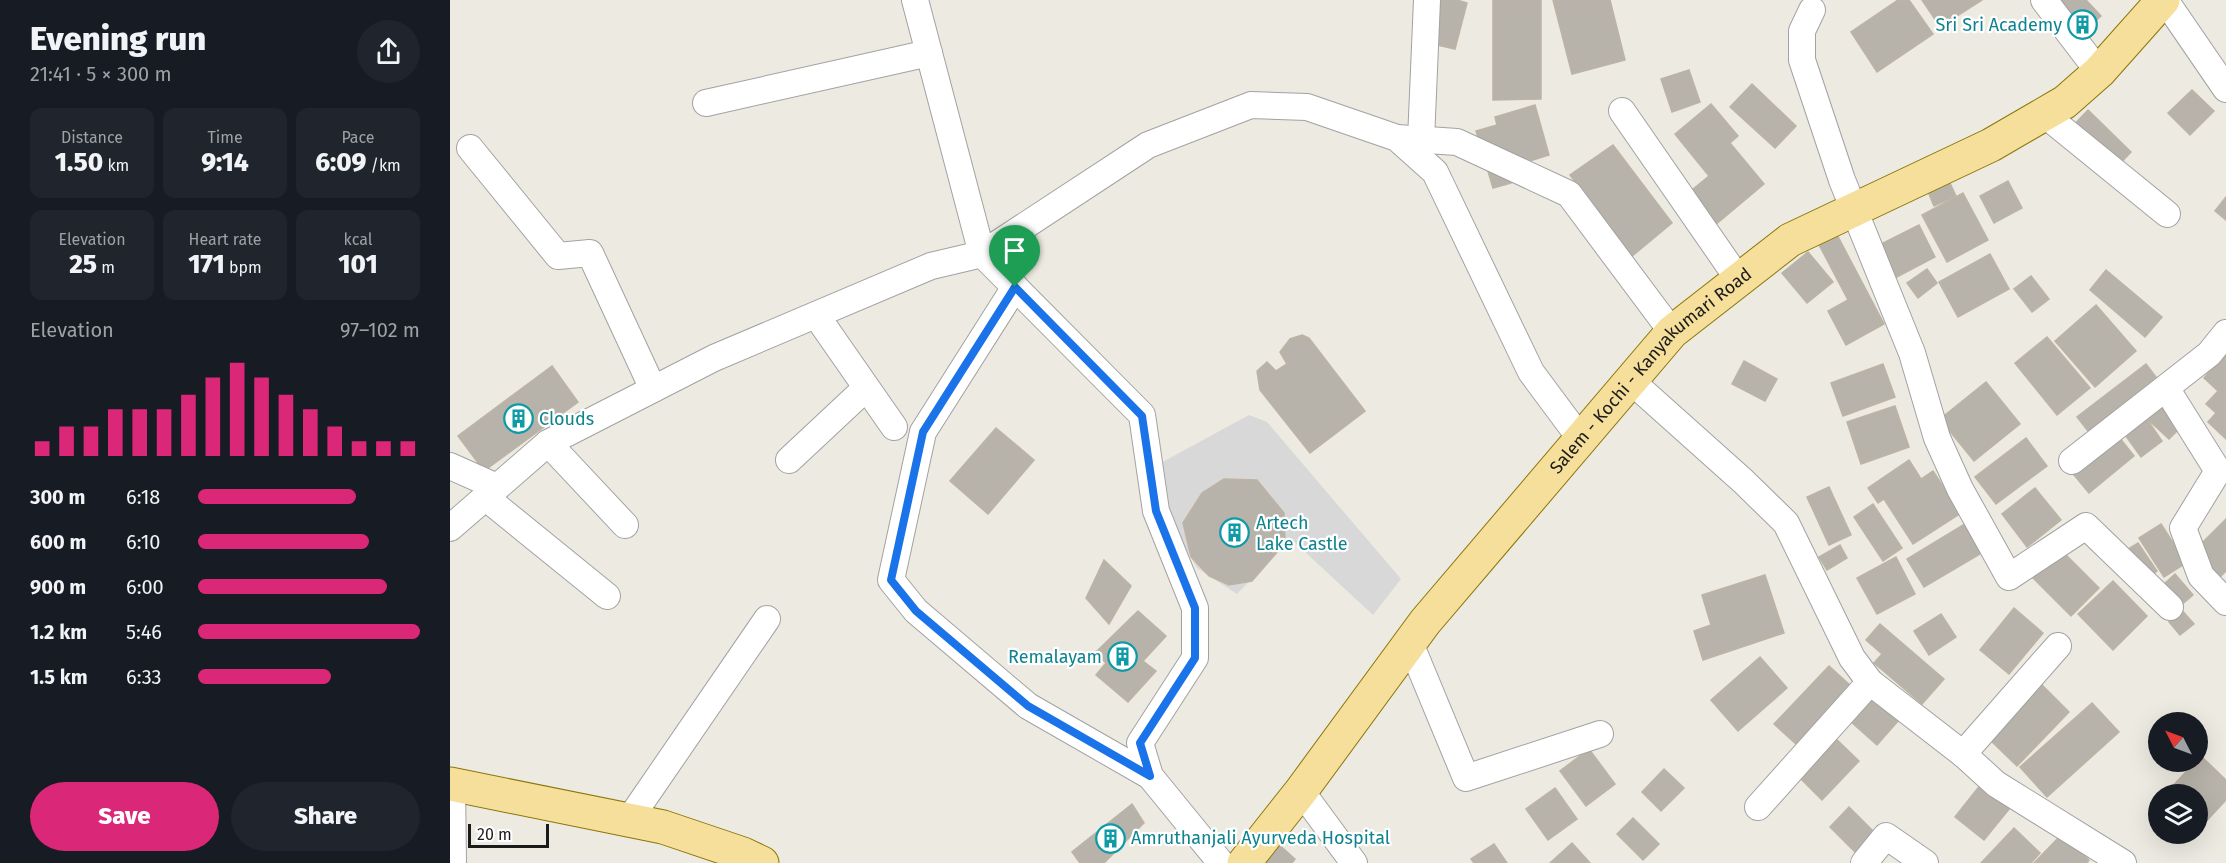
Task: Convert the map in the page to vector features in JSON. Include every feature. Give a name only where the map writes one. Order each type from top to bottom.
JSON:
[{"type":"main road","name":"Salem - Kochi - Kanyakumari Road","points":[[1244,863],[1301,791],[1425,622],[1672,332],[1790,240],[1991,145],[2065,102],[2099,72],[2164,0]]},
{"type":"main road","points":[[451,785],[663,827],[743,854],[762,863]]},
{"type":"street","points":[[915,0],[982,254],[1142,416],[1156,511],[1195,608],[1195,658],[1140,743],[1150,776]]},
{"type":"street","points":[[1427,0],[1409,139],[1435,172],[1531,372],[1580,438]]},
{"type":"street","points":[[2044,0],[2099,72]]},
{"type":"street","points":[[2164,0],[2226,88]]},
{"type":"street","points":[[1812,10],[1802,31],[1802,60],[1853,210],[1912,353],[1937,438],[1960,489],[2009,577],[2086,526],[2170,607]]},
{"type":"street","points":[[706,103],[929,52]]},
{"type":"street","points":[[450,528],[548,443],[714,358],[931,266],[982,254],[1148,145],[1251,105],[1307,107],[1409,139],[1457,142],[1569,194],[1672,332]]},
{"type":"street","points":[[1622,111],[1739,280]]},
{"type":"street","points":[[2044,114],[2167,214]]},
{"type":"street","points":[[470,148],[558,256],[590,254],[653,389]]},
{"type":"street","points":[[1015,287],[923,432],[891,580],[916,611],[1028,706],[1150,776],[1221,863]]},
{"type":"street","points":[[816,315],[894,427]]},
{"type":"street","points":[[2072,461],[2209,354],[2226,333]]},
{"type":"street","points":[[1630,380],[1743,481],[1786,523],[1852,658],[1870,682],[1963,754],[1996,784],[2112,860]]},
{"type":"street","points":[[789,460],[866,388]]},
{"type":"street","points":[[2166,388],[2218,471],[2183,528],[2201,576],[2226,602]]},
{"type":"street","points":[[548,443],[625,525]]},
{"type":"street","points":[[450,466],[491,492],[607,596]]},
{"type":"street","points":[[629,820],[766,619]]},
{"type":"street","points":[[1410,643],[1466,778],[1600,734]]},
{"type":"street","points":[[1963,754],[2058,646]]},
{"type":"street","points":[[1758,807],[1870,682]]},
{"type":"street","points":[[451,785],[453,863]]},
{"type":"street","points":[[1301,791],[1354,863]]},
{"type":"street","points":[[1864,863],[1886,836],[1925,863]]},
{"type":"shaded area","points":[[1249,415],[1267,422],[1401,579],[1373,615],[1291,539],[1237,594],[1197,568],[1149,484],[1157,465]]},
{"type":"building","points":[[1434,0],[1457,0],[1467,3],[1455,49],[1424,42]]},
{"type":"building","points":[[1493,0],[1541,0],[1541,99],[1493,100]]},
{"type":"building","points":[[1553,0],[1610,0],[1625,60],[1572,74]]},
{"type":"building","points":[[1898,0],[1909,0],[1933,34],[1877,72],[1851,32]]},
{"type":"building","points":[[1922,0],[1982,0],[1940,27]]},
{"type":"building","name":"Sri Sri Academy","points":[[2053,0],[2086,0],[2101,16],[2082,33]]},
{"type":"building","points":[[1689,70],[1700,102],[1672,112],[1661,79]]},
{"type":"building","points":[[1752,84],[1796,126],[1775,148],[1730,107]]},
{"type":"building","points":[[2192,90],[2214,111],[2190,135],[2168,113]]},
{"type":"building","points":[[1711,104],[1738,136],[1730,143],[1764,184],[1714,226],[1687,194],[1709,176],[1675,134]]},
{"type":"building","points":[[1535,105],[1549,155],[1507,168],[1511,183],[1493,188],[1476,131],[1497,125],[1495,117]]},
{"type":"building","points":[[2088,110],[2131,152],[2110,174],[2067,132]]},
{"type":"building","points":[[1613,145],[1672,223],[1631,257],[1570,175]]},
{"type":"building","points":[[1948,179],[1956,196],[1934,206],[1927,189]]},
{"type":"building","points":[[2008,181],[2022,208],[1994,223],[1980,196]]},
{"type":"building","points":[[1963,193],[1988,240],[1947,262],[1922,215]]},
{"type":"building","points":[[2226,197],[2226,220],[2215,211]]},
{"type":"building","points":[[1919,225],[1935,257],[1895,278],[1879,245]]},
{"type":"building","points":[[1834,229],[1884,324],[1846,345],[1828,311],[1848,300],[1816,239]]},
{"type":"building","points":[[1808,252],[1833,282],[1807,303],[1782,273]]},
{"type":"building","points":[[1990,254],[2009,289],[1958,317],[1939,282]]},
{"type":"building","points":[[1927,269],[1937,283],[1918,298],[1907,283]]},
{"type":"building","points":[[2106,270],[2162,317],[2145,337],[2090,290]]},
{"type":"building","points":[[2031,276],[2049,299],[2032,312],[2014,289]]},
{"type":"building","points":[[2096,305],[2136,351],[2095,387],[2055,341]]},
{"type":"building","points":[[1302,335],[1309,338],[1365,411],[1310,453],[1260,390],[1257,371],[1267,362],[1276,371],[1287,364],[1280,352],[1290,339]]},
{"type":"building","points":[[2047,337],[2090,388],[2057,415],[2015,363]]},
{"type":"building","points":[[2226,353],[2226,439],[2208,422],[2216,413],[2206,404],[2218,391],[2204,378]]},
{"type":"building","points":[[1744,361],[1777,379],[1765,401],[1732,384]]},
{"type":"building","points":[[1883,364],[1895,397],[1843,416],[1831,383]]},
{"type":"building","points":[[2146,364],[2156,377],[2088,431],[2077,417]]},
{"type":"building","name":"Clouds","points":[[552,366],[578,402],[484,471],[458,436]]},
{"type":"building","points":[[1986,382],[2020,424],[1974,461],[1940,419]]},
{"type":"building","points":[[2158,400],[2183,425],[2169,439],[2143,415]]},
{"type":"building","points":[[1895,406],[1909,447],[1861,464],[1847,422]]},
{"type":"building","points":[[2142,412],[2162,441],[2141,457],[2120,428]]},
{"type":"building","points":[[996,428],[1034,460],[988,514],[950,481]]},
{"type":"building","points":[[2115,432],[2134,456],[2089,493],[2070,470]]},
{"type":"building","points":[[2026,438],[2047,466],[1996,504],[1975,477]]},
{"type":"building","points":[[1909,460],[1921,479],[1933,471],[1961,513],[1913,544],[1884,499],[1878,503],[1868,488]]},
{"type":"building","name":"Artech Lake Castle","points":[[1224,479],[1257,480],[1284,513],[1285,543],[1252,581],[1229,585],[1209,576],[1191,557],[1183,523],[1202,493]]},
{"type":"building","points":[[1829,487],[1851,535],[1829,545],[1807,497]]},
{"type":"building","points":[[2035,488],[2061,520],[2027,547],[2002,514]]},
{"type":"building","points":[[1873,504],[1902,548],[1883,561],[1854,517]]},
{"type":"building","points":[[2226,519],[2226,571],[2217,580],[2191,554]]},
{"type":"building","points":[[1968,522],[1985,551],[1924,587],[1907,559]]},
{"type":"building","points":[[2161,524],[2186,563],[2164,577],[2139,538]]},
{"type":"building","points":[[2138,543],[2157,571],[2145,580],[2125,551]]},
{"type":"building","points":[[1840,545],[1847,558],[1827,570],[1819,557]]},
{"type":"building","points":[[2060,549],[2099,588],[2071,616],[2032,577]]},
{"type":"building","points":[[1896,557],[1915,594],[1877,614],[1857,578]]},
{"type":"building","points":[[1104,560],[1131,586],[1109,624],[1086,598]]},
{"type":"building","points":[[2175,574],[2193,595],[2179,607],[2194,624],[2180,635],[2169,622],[2176,617],[2155,592]]},
{"type":"building","points":[[1765,575],[1784,633],[1703,660],[1694,631],[1711,625],[1702,595]]},
{"type":"building","points":[[2113,581],[2147,616],[2113,650],[2078,614]]},
{"type":"building","points":[[2014,608],[2043,633],[2009,674],[1980,650]]},
{"type":"building","name":"Remalayam","points":[[1138,611],[1166,636],[1143,661],[1156,671],[1128,702],[1096,675],[1106,663],[1095,653]]},
{"type":"building","points":[[1941,614],[1956,637],[1929,655],[1914,631]]},
{"type":"building","points":[[1880,624],[1944,679],[1922,704],[1874,663],[1882,654],[1866,640]]},
{"type":"building","points":[[1760,657],[1787,688],[1738,731],[1711,700]]},
{"type":"building","points":[[1829,666],[1851,686],[1796,744],[1774,724]]},
{"type":"building","points":[[2039,682],[2069,712],[2017,766],[1986,736]]},
{"type":"building","points":[[1870,697],[1898,721],[1877,745],[1850,721]]},
{"type":"building","points":[[2092,703],[2119,732],[2047,797],[2020,767]]},
{"type":"building","points":[[1834,737],[1859,761],[1822,800],[1798,776]]},
{"type":"building","points":[[1589,749],[1615,784],[1586,806],[1560,771]]},
{"type":"building","points":[[2208,763],[2226,780],[2226,800],[2208,819],[2208,784],[2174,784],[2186,772],[2208,772]]},
{"type":"building","points":[[1664,769],[1684,788],[1661,811],[1642,792]]},
{"type":"building","points":[[1989,774],[2018,798],[1984,840],[1955,817]]},
{"type":"building","points":[[1555,788],[1577,819],[1548,840],[1526,809]]},
{"type":"building","name":"Amruthanjali Ayurveda Hospital","points":[[1132,804],[1144,823],[1104,863],[1080,863],[1072,852]]},
{"type":"building","points":[[1849,807],[1875,833],[1856,853],[1830,827]]},
{"type":"building","points":[[1633,818],[1659,844],[1643,860],[1617,834]]},
{"type":"building","points":[[2014,828],[2040,853],[2031,863],[1981,863]]},
{"type":"building","points":[[2062,834],[2089,860],[2087,863],[2034,863]]},
{"type":"building","points":[[1274,840],[1295,859],[1292,863],[1266,863],[1259,857]]},
{"type":"building","points":[[1572,843],[1590,863],[1550,863]]},
{"type":"building","points":[[1494,844],[1507,863],[1474,863],[1471,859]]},
{"type":"place","name":"Sri Sri Academy","points":[[2083,25]]},
{"type":"place","name":"Clouds","points":[[518,419]]},
{"type":"place","name":"Artech Lake Castle","points":[[1235,533]]},
{"type":"place","name":"Remalayam","points":[[1123,657]]},
{"type":"place","name":"Amruthanjali Ayurveda Hospital","points":[[1110,838]]},
{"type":"route","points":[[1015,287],[1142,416],[1156,511],[1195,608],[1195,658],[1140,743],[1150,776],[1028,706],[916,611],[891,580],[923,432],[1015,287]]}]
